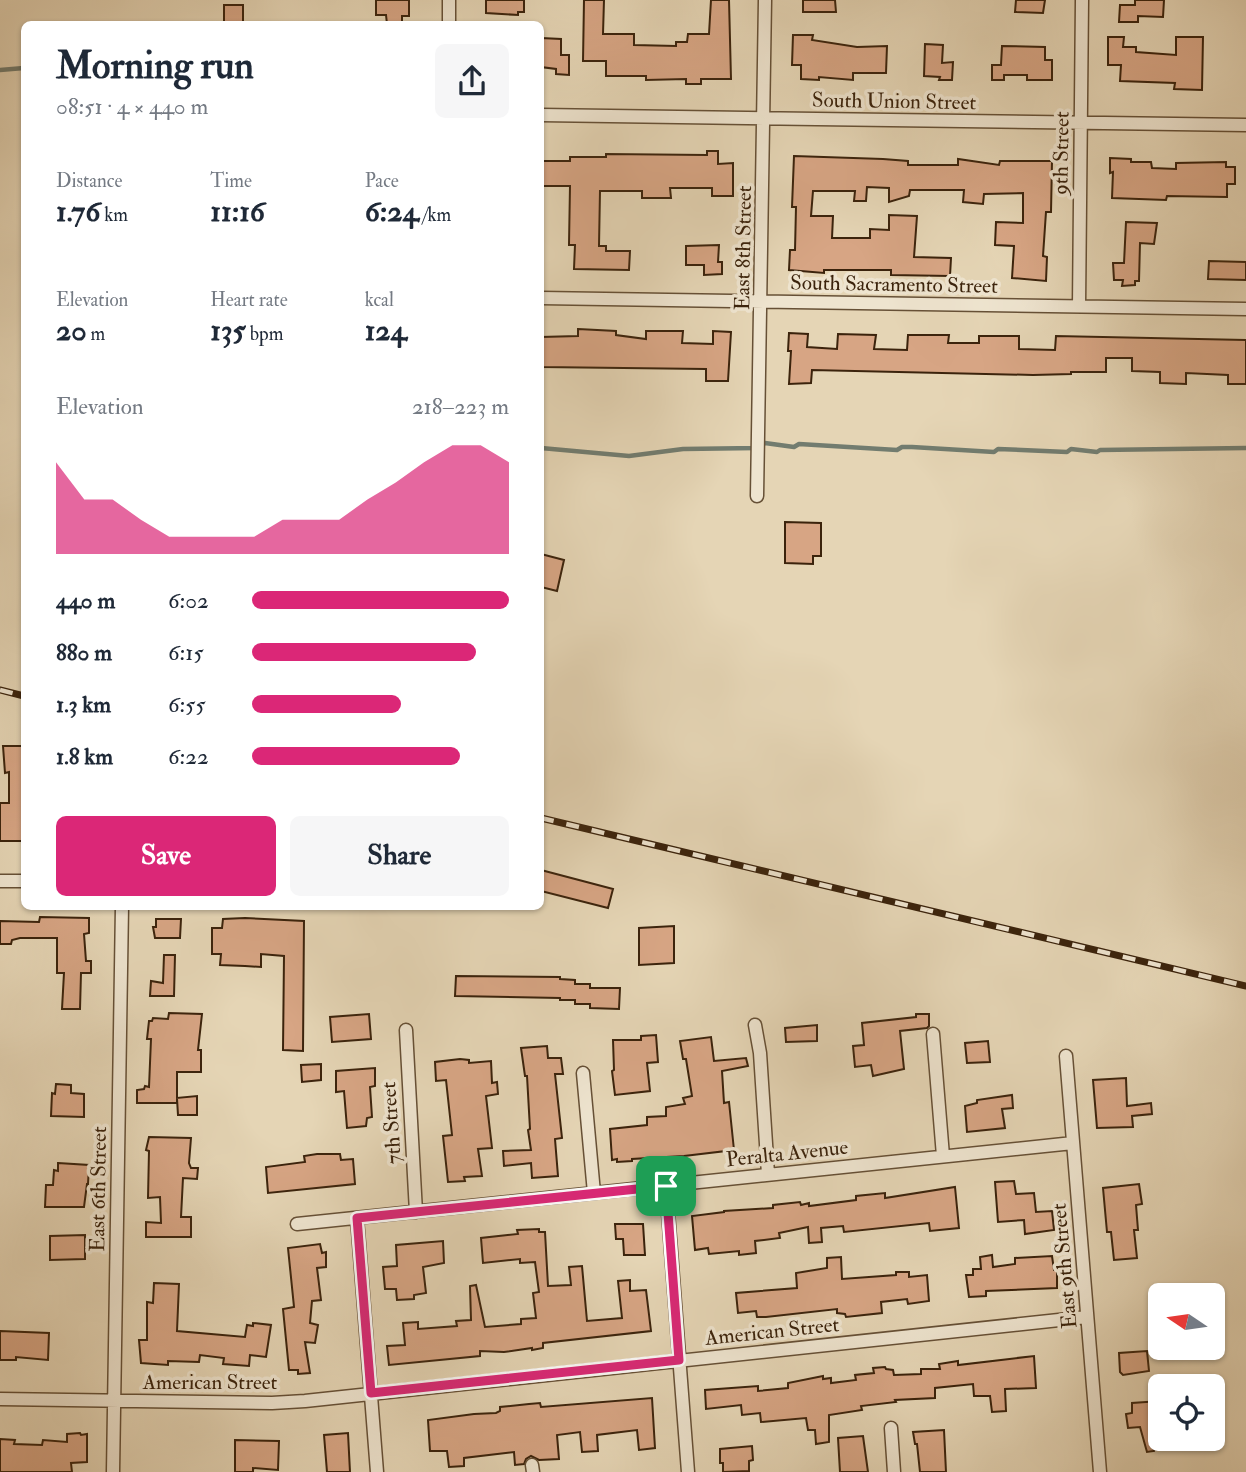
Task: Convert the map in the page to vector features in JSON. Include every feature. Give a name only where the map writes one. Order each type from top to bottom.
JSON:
[{"type":"street","points":[[449,0],[449,21]]},
{"type":"street","name":"East 8th Street","points":[[757,496],[765,0]]},
{"type":"street","name":"9th Street","points":[[1079,306],[1082,0]]},
{"type":"street","name":"South Union Street","points":[[544,115],[1246,125]]},
{"type":"street","name":"South Sacramento Street","points":[[544,298],[1246,309]]},
{"type":"street","points":[[0,881],[21,881]]},
{"type":"street","name":"East 6th Street","points":[[113,1472],[122,910]]},
{"type":"street","points":[[755,1025],[760,1053],[768,1174]]},
{"type":"street","name":"7th Street","points":[[405,1030],[416,1212]]},
{"type":"street","points":[[933,1034],[943,1156]]},
{"type":"street","name":"East 9th Street","points":[[1066,1056],[1100,1472]]},
{"type":"street","points":[[583,1073],[594,1193]]},
{"type":"street","name":"Peralta Avenue","points":[[297,1224],[1073,1143]]},
{"type":"street","points":[[666,1186],[688,1472]]},
{"type":"street","points":[[357,1218],[377,1472]]},
{"type":"street","name":"American Street","points":[[0,1399],[272,1403],[1087,1317]]},
{"type":"street","points":[[891,1428],[894,1472]]},
{"type":"building","points":[[376,0],[409,0],[409,16],[402,16],[402,21],[387,21],[386,15],[376,15]]},
{"type":"building","points":[[486,0],[524,0],[524,12],[518,12],[518,15],[486,13]]},
{"type":"building","points":[[584,0],[604,0],[603,34],[634,34],[634,45],[676,46],[676,42],[687,42],[688,34],[709,34],[711,0],[729,0],[731,79],[701,79],[701,84],[686,84],[686,79],[646,80],[646,76],[606,76],[606,61],[583,61]]},
{"type":"building","points":[[803,0],[835,0],[836,12],[803,12]]},
{"type":"building","points":[[1016,0],[1045,0],[1043,13],[1015,12]]},
{"type":"building","points":[[1135,0],[1164,0],[1163,17],[1138,16],[1138,22],[1119,22],[1120,5],[1135,5]]},
{"type":"building","points":[[224,5],[243,5],[243,21],[224,21]]},
{"type":"building","points":[[793,35],[813,35],[812,40],[857,47],[887,46],[886,73],[853,73],[853,80],[819,77],[819,80],[801,79],[801,65],[792,65]]},
{"type":"building","points":[[1108,37],[1124,37],[1123,47],[1136,47],[1136,52],[1176,55],[1176,37],[1203,37],[1202,90],[1174,89],[1175,83],[1120,81],[1121,65],[1108,65]]},
{"type":"building","points":[[544,38],[561,39],[561,55],[569,55],[569,75],[556,74],[556,69],[544,67]]},
{"type":"building","points":[[925,44],[943,45],[942,63],[953,62],[952,80],[924,76]]},
{"type":"building","points":[[1002,46],[1045,47],[1045,60],[1052,60],[1052,80],[1027,80],[1027,75],[1004,75],[1004,80],[992,80],[992,65],[1001,65]]},
{"type":"building","points":[[707,151],[718,151],[718,164],[733,163],[733,196],[712,196],[712,188],[670,188],[671,198],[642,198],[642,191],[600,191],[599,246],[606,246],[606,251],[630,251],[629,270],[574,269],[575,245],[569,245],[570,186],[544,186],[544,161],[570,161],[570,157],[606,157],[606,154],[707,155]]},
{"type":"building","points":[[794,156],[883,159],[908,161],[908,165],[958,165],[958,159],[999,165],[1000,161],[1052,161],[1051,212],[1046,212],[1043,256],[1047,257],[1046,281],[1012,278],[1014,246],[995,245],[996,222],[1023,223],[1023,193],[984,194],[983,204],[963,202],[964,190],[910,190],[909,196],[889,202],[889,188],[867,187],[866,201],[854,201],[855,191],[813,191],[811,216],[833,216],[832,238],[870,238],[870,229],[889,230],[889,215],[917,216],[914,257],[951,258],[950,276],[891,275],[891,270],[824,270],[824,273],[789,270],[790,250],[795,250],[796,207],[792,207]]},
{"type":"building","points":[[1110,158],[1151,162],[1152,168],[1176,169],[1176,163],[1226,162],[1226,167],[1235,167],[1235,184],[1227,184],[1227,197],[1167,196],[1166,200],[1112,198],[1113,172],[1110,173]]},
{"type":"building","points":[[1126,222],[1157,223],[1154,244],[1140,243],[1139,281],[1135,281],[1135,285],[1122,286],[1123,280],[1114,280],[1113,263],[1124,263]]},
{"type":"building","points":[[719,245],[718,262],[722,262],[722,274],[704,275],[704,265],[686,265],[686,246]]},
{"type":"building","points":[[1209,261],[1246,262],[1246,280],[1208,279]]},
{"type":"building","points":[[578,329],[616,331],[616,335],[646,339],[646,331],[683,331],[682,343],[713,344],[713,331],[731,332],[728,381],[706,381],[706,369],[544,367],[544,337],[578,336]]},
{"type":"building","points":[[789,333],[808,334],[807,347],[837,349],[838,334],[876,335],[874,349],[907,350],[908,335],[949,335],[948,343],[979,343],[979,336],[1019,336],[1019,349],[1055,350],[1056,336],[1246,340],[1246,384],[1228,384],[1228,375],[1186,373],[1186,384],[1160,383],[1160,372],[1132,371],[1132,358],[1106,358],[1106,372],[1033,375],[812,370],[811,383],[789,384]]},
{"type":"building","points":[[785,522],[821,523],[821,556],[813,556],[813,564],[785,563]]},
{"type":"building","points":[[544,555],[564,560],[557,591],[544,588]]},
{"type":"building","points":[[3,746],[21,746],[21,841],[0,841],[0,803],[9,803],[9,772],[5,773]]},
{"type":"building","points":[[544,871],[613,889],[608,908],[544,892]]},
{"type":"building","points":[[40,917],[89,918],[89,933],[84,934],[86,961],[91,961],[91,973],[81,973],[80,1009],[62,1009],[64,973],[57,973],[57,938],[20,938],[12,940],[11,944],[0,944],[0,921],[39,922]]},
{"type":"building","points":[[156,919],[181,919],[180,938],[155,938],[153,927],[156,927]]},
{"type":"building","points":[[223,919],[304,921],[303,1051],[283,1050],[284,956],[261,954],[261,967],[220,965],[221,954],[212,954],[212,928],[222,928]]},
{"type":"building","points":[[674,926],[674,963],[639,965],[639,928]]},
{"type":"building","points":[[164,955],[175,955],[174,996],[150,996],[151,981],[163,983]]},
{"type":"building","points":[[456,976],[560,977],[575,980],[575,984],[590,984],[590,988],[620,988],[619,1009],[590,1008],[590,1004],[575,1004],[575,1000],[560,998],[455,996]]},
{"type":"building","points":[[169,1013],[202,1014],[198,1050],[201,1050],[201,1072],[177,1072],[177,1098],[197,1096],[197,1115],[178,1115],[177,1099],[177,1103],[137,1103],[137,1090],[149,1087],[149,1021],[153,1018],[168,1019]]},
{"type":"building","points":[[369,1014],[371,1039],[332,1042],[330,1017]]},
{"type":"building","points":[[916,1014],[929,1014],[929,1026],[900,1031],[904,1069],[873,1076],[871,1065],[855,1067],[853,1046],[864,1045],[862,1023],[916,1017]]},
{"type":"building","points":[[817,1025],[817,1041],[786,1042],[785,1028]]},
{"type":"building","points":[[656,1035],[658,1062],[647,1063],[650,1091],[615,1095],[612,1071],[613,1040],[641,1040],[641,1036]]},
{"type":"building","points":[[711,1037],[714,1061],[746,1058],[748,1066],[722,1071],[724,1103],[729,1102],[734,1150],[632,1161],[612,1160],[610,1129],[647,1125],[647,1117],[666,1116],[666,1107],[685,1104],[683,1098],[692,1096],[680,1041]]},
{"type":"building","points":[[988,1041],[990,1062],[967,1063],[965,1043]]},
{"type":"building","points":[[547,1046],[548,1058],[561,1058],[563,1074],[555,1074],[562,1138],[555,1139],[558,1176],[532,1178],[531,1163],[504,1166],[503,1151],[531,1150],[527,1076],[521,1048]]},
{"type":"building","points":[[469,1060],[469,1063],[491,1061],[492,1083],[497,1082],[498,1094],[486,1096],[492,1148],[478,1149],[482,1176],[464,1177],[465,1181],[448,1182],[443,1136],[452,1135],[446,1080],[436,1081],[435,1062]]},
{"type":"building","points":[[321,1064],[321,1080],[302,1082],[301,1065]]},
{"type":"building","points":[[375,1068],[375,1086],[370,1087],[372,1117],[367,1118],[366,1126],[347,1128],[344,1091],[336,1092],[336,1071]]},
{"type":"building","points":[[1126,1078],[1127,1106],[1151,1103],[1152,1114],[1132,1116],[1133,1127],[1097,1128],[1093,1080]]},
{"type":"building","points":[[56,1084],[71,1085],[71,1093],[84,1094],[84,1117],[51,1116],[52,1093],[55,1094]]},
{"type":"building","points":[[1012,1095],[1013,1108],[1002,1109],[1005,1128],[967,1132],[965,1106],[977,1103],[977,1100]]},
{"type":"building","points":[[149,1137],[191,1138],[189,1163],[191,1168],[198,1168],[197,1179],[183,1178],[181,1217],[191,1217],[191,1237],[146,1237],[146,1222],[161,1223],[160,1197],[148,1198],[149,1151],[146,1150]]},
{"type":"building","points":[[340,1154],[341,1160],[353,1159],[355,1184],[268,1193],[266,1167],[305,1162],[304,1156]]},
{"type":"building","points":[[58,1163],[89,1165],[84,1207],[45,1207],[46,1185],[53,1185],[54,1170],[58,1171]]},
{"type":"building","points":[[1014,1181],[1016,1194],[1034,1193],[1036,1212],[1052,1211],[1054,1230],[1025,1234],[1024,1220],[998,1222],[995,1182]]},
{"type":"building","points":[[1139,1184],[1142,1204],[1136,1205],[1138,1230],[1134,1230],[1137,1258],[1114,1260],[1111,1232],[1107,1232],[1103,1188]]},
{"type":"building","points":[[955,1187],[959,1228],[930,1231],[929,1223],[844,1232],[843,1226],[821,1228],[822,1242],[809,1243],[808,1227],[779,1233],[780,1238],[755,1241],[756,1253],[739,1255],[739,1251],[709,1254],[708,1248],[695,1250],[692,1216],[773,1208],[773,1205],[800,1202],[801,1205],[809,1203],[809,1206],[885,1193],[885,1198]]},
{"type":"building","points":[[615,1224],[643,1224],[645,1255],[624,1255],[623,1239],[616,1239]]},
{"type":"building","points":[[539,1229],[539,1232],[545,1232],[548,1286],[571,1285],[569,1267],[582,1266],[587,1321],[622,1318],[618,1281],[630,1280],[630,1291],[646,1290],[651,1331],[543,1343],[543,1348],[532,1350],[480,1351],[480,1356],[389,1365],[387,1346],[405,1345],[403,1323],[418,1322],[418,1329],[457,1326],[456,1321],[471,1320],[470,1286],[476,1285],[485,1327],[521,1324],[521,1319],[536,1318],[533,1293],[539,1292],[535,1262],[520,1263],[520,1259],[483,1263],[481,1238],[518,1234],[517,1230]]},
{"type":"building","points":[[85,1235],[85,1259],[50,1260],[50,1236]]},
{"type":"building","points":[[443,1241],[444,1263],[423,1267],[426,1293],[414,1295],[414,1299],[397,1300],[396,1289],[385,1289],[383,1267],[397,1266],[396,1245]]},
{"type":"building","points":[[320,1244],[322,1253],[326,1252],[326,1267],[317,1268],[321,1300],[312,1301],[310,1323],[318,1325],[315,1343],[305,1342],[310,1373],[298,1374],[298,1370],[289,1370],[283,1309],[294,1307],[288,1248]]},
{"type":"building","points":[[992,1255],[993,1267],[1015,1264],[1015,1258],[1052,1256],[1054,1270],[1057,1270],[1057,1288],[986,1291],[986,1296],[969,1297],[966,1275],[973,1275],[973,1269],[981,1269],[980,1257]]},
{"type":"building","points":[[841,1257],[842,1279],[896,1275],[896,1272],[909,1272],[909,1277],[927,1275],[929,1301],[908,1304],[907,1299],[881,1302],[882,1313],[846,1317],[845,1314],[837,1313],[837,1309],[766,1317],[757,1317],[756,1311],[738,1313],[736,1293],[797,1288],[796,1273],[827,1268],[827,1258]]},
{"type":"building","points":[[154,1283],[179,1284],[177,1331],[245,1337],[247,1325],[271,1325],[266,1357],[250,1355],[249,1366],[223,1364],[224,1358],[200,1355],[199,1362],[168,1361],[168,1365],[141,1363],[139,1340],[147,1340],[147,1302],[153,1303]]},
{"type":"building","points":[[0,1331],[49,1333],[48,1360],[16,1357],[16,1360],[0,1360]]},
{"type":"building","points":[[1147,1351],[1149,1371],[1123,1375],[1120,1372],[1119,1353]]},
{"type":"building","points":[[1034,1356],[1036,1388],[1005,1389],[1006,1411],[992,1412],[990,1396],[974,1396],[973,1384],[935,1388],[935,1398],[895,1400],[896,1402],[861,1406],[862,1410],[829,1415],[829,1442],[816,1444],[815,1430],[808,1430],[806,1418],[761,1422],[760,1413],[742,1415],[741,1405],[706,1409],[705,1390],[758,1386],[758,1391],[788,1388],[788,1383],[823,1376],[823,1379],[831,1378],[831,1383],[856,1380],[855,1375],[874,1373],[873,1368],[885,1367],[893,1370],[894,1375],[921,1374],[921,1369],[940,1369],[939,1364],[958,1361],[958,1365]]},
{"type":"building","points":[[652,1398],[655,1448],[639,1450],[637,1430],[597,1435],[598,1451],[582,1452],[580,1432],[557,1435],[559,1459],[539,1460],[531,1456],[524,1464],[515,1465],[514,1452],[464,1458],[464,1466],[449,1467],[447,1451],[430,1451],[428,1420],[496,1413],[500,1411],[500,1407],[529,1404],[540,1403],[541,1407]]},
{"type":"building","points":[[1148,1402],[1148,1451],[1154,1451],[1147,1452],[1140,1427],[1128,1428],[1126,1414],[1132,1413],[1132,1403]]},
{"type":"building","points":[[944,1430],[946,1472],[920,1472],[913,1432]]},
{"type":"building","points":[[348,1433],[350,1472],[327,1472],[324,1435]]},
{"type":"building","points":[[67,1434],[87,1434],[87,1462],[71,1463],[72,1472],[0,1472],[0,1439],[15,1440],[14,1444],[42,1445],[43,1440],[67,1442]]},
{"type":"building","points":[[863,1436],[868,1472],[840,1472],[838,1438]]},
{"type":"building","points":[[235,1440],[279,1441],[278,1470],[253,1468],[253,1472],[235,1472]]},
{"type":"building","points":[[752,1446],[753,1460],[749,1461],[749,1471],[723,1472],[720,1449]]},
{"type":"waterway","points":[[0,70],[21,68]]},
{"type":"waterway","points":[[544,448],[629,456],[683,449],[757,448],[765,443],[794,447],[799,444],[994,452],[998,449],[1067,452],[1071,449],[1097,452],[1246,448]]},
{"type":"railway","points":[[0,690],[21,695]]},
{"type":"railway","points":[[544,819],[1246,986]]},
{"type":"route","points":[[666,1186],[679,1360],[371,1393],[357,1218],[666,1186]]}]
